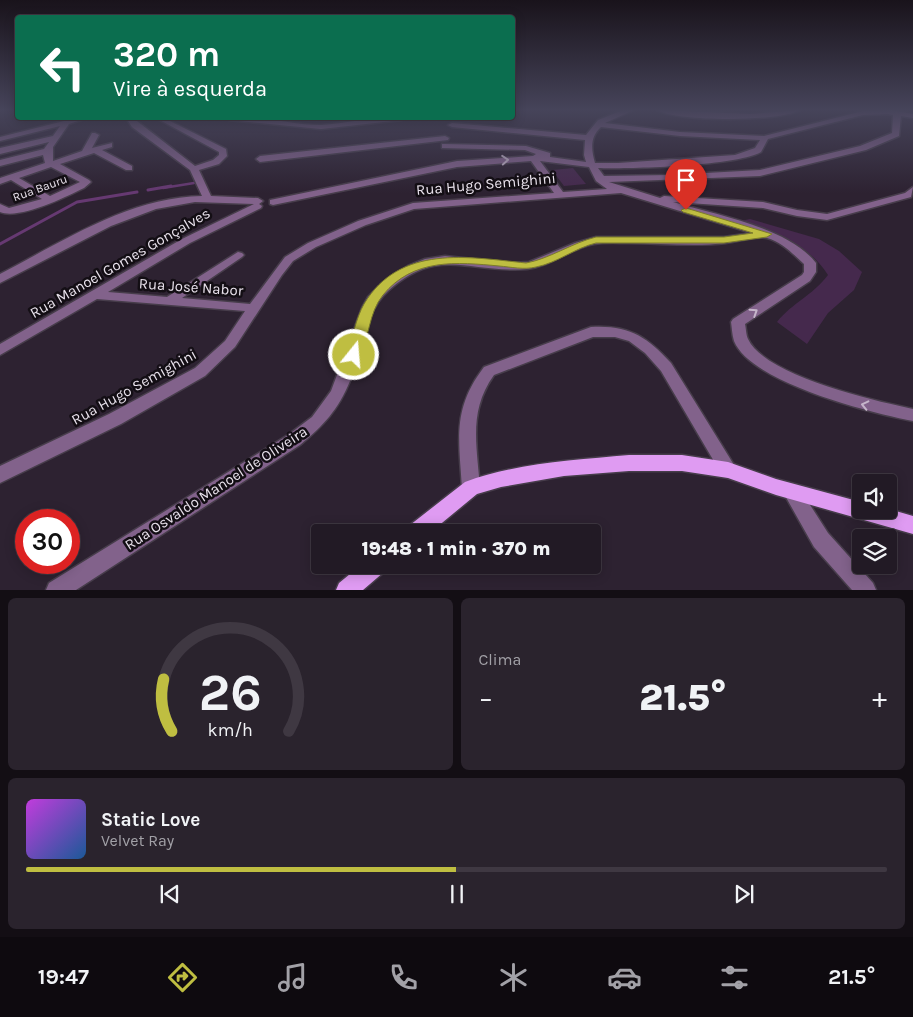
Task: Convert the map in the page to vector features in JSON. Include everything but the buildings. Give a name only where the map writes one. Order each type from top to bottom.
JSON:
[{"type":"main road","points":[[426,524],[471,488],[501,479],[564,468],[629,463],[682,463],[728,470],[792,492],[913,525]]},
{"type":"main road","points":[[346,590],[366,574]]},
{"type":"street","points":[[51,163],[47,151],[54,138]]},
{"type":"street","points":[[0,151],[54,138]]},
{"type":"street","points":[[86,153],[94,138]]},
{"type":"street","points":[[156,138],[194,169],[208,199]]},
{"type":"street","points":[[194,169],[219,160],[224,153],[195,138]]},
{"type":"street","points":[[447,138],[445,142],[456,164]]},
{"type":"street","points":[[584,138],[588,138],[587,150],[591,165],[599,178],[617,191],[767,234],[785,242],[810,263],[810,272],[806,278],[738,322],[739,336],[746,347],[764,363],[820,391],[854,402],[913,415]]},
{"type":"street","points":[[260,159],[445,142],[512,147],[536,155],[591,165],[644,164],[745,156],[761,148],[764,144],[764,138],[754,138]]},
{"type":"street","points":[[599,178],[723,176],[780,170],[864,148],[890,138]]},
{"type":"street","points":[[0,174],[51,163],[110,146]]},
{"type":"street","points":[[95,150],[129,168]]},
{"type":"street","points":[[0,162],[47,151]]},
{"type":"street","points":[[0,279],[96,230],[146,208],[173,201],[208,199],[267,206],[273,202],[456,164],[536,155]]},
{"type":"street","points":[[536,155],[560,194]]},
{"type":"street","points":[[0,181],[51,163]]},
{"type":"street","name":"Rua Bauru","points":[[0,207],[11,211],[80,187],[86,182],[51,163]]},
{"type":"street","points":[[12,177],[48,199]]},
{"type":"street","name":"Rua Hugo Semighini","points":[[0,475],[115,419],[200,372],[230,344],[277,273],[294,254],[362,223],[399,210],[423,205],[617,191]]},
{"type":"street","points":[[639,198],[744,203],[827,216],[846,213],[911,195]]},
{"type":"street","name":"Rua Manoel Gomes Gonçalves","points":[[0,350],[186,241],[257,204]]},
{"type":"street","name":"Rua Osvaldo Manoel de Oliveira","points":[[56,590],[294,440],[320,419],[344,379],[369,306],[380,291],[408,270],[442,259],[512,266],[537,264],[580,244],[596,240],[724,240],[767,234]]},
{"type":"street","points":[[169,301],[238,255]]},
{"type":"street","name":"Rua José Nabor","points":[[96,295],[254,308]]},
{"type":"street","points":[[471,488],[467,416],[470,400],[482,378],[489,371],[591,332],[603,331],[625,334],[639,339],[654,353],[666,367],[728,470]]},
{"type":"street","points":[[792,492],[821,540],[866,590]]},
{"type":"shaded area","points":[[573,168],[586,184],[564,186],[552,170]]},
{"type":"shaded area","points":[[750,219],[819,239],[839,251],[862,272],[854,290],[828,313],[807,344],[777,322],[828,275],[811,255],[800,247],[778,235],[741,221]]},
{"type":"waterway","points":[[163,188],[194,183]]},
{"type":"waterway","points":[[148,190],[171,186]]},
{"type":"waterway","points":[[0,244],[77,202],[137,192]]},
{"type":"route","points":[[354,355],[369,306],[380,291],[398,276],[422,264],[442,259],[457,259],[526,266],[537,264],[562,251],[596,240],[724,240],[767,234],[686,210]]}]
